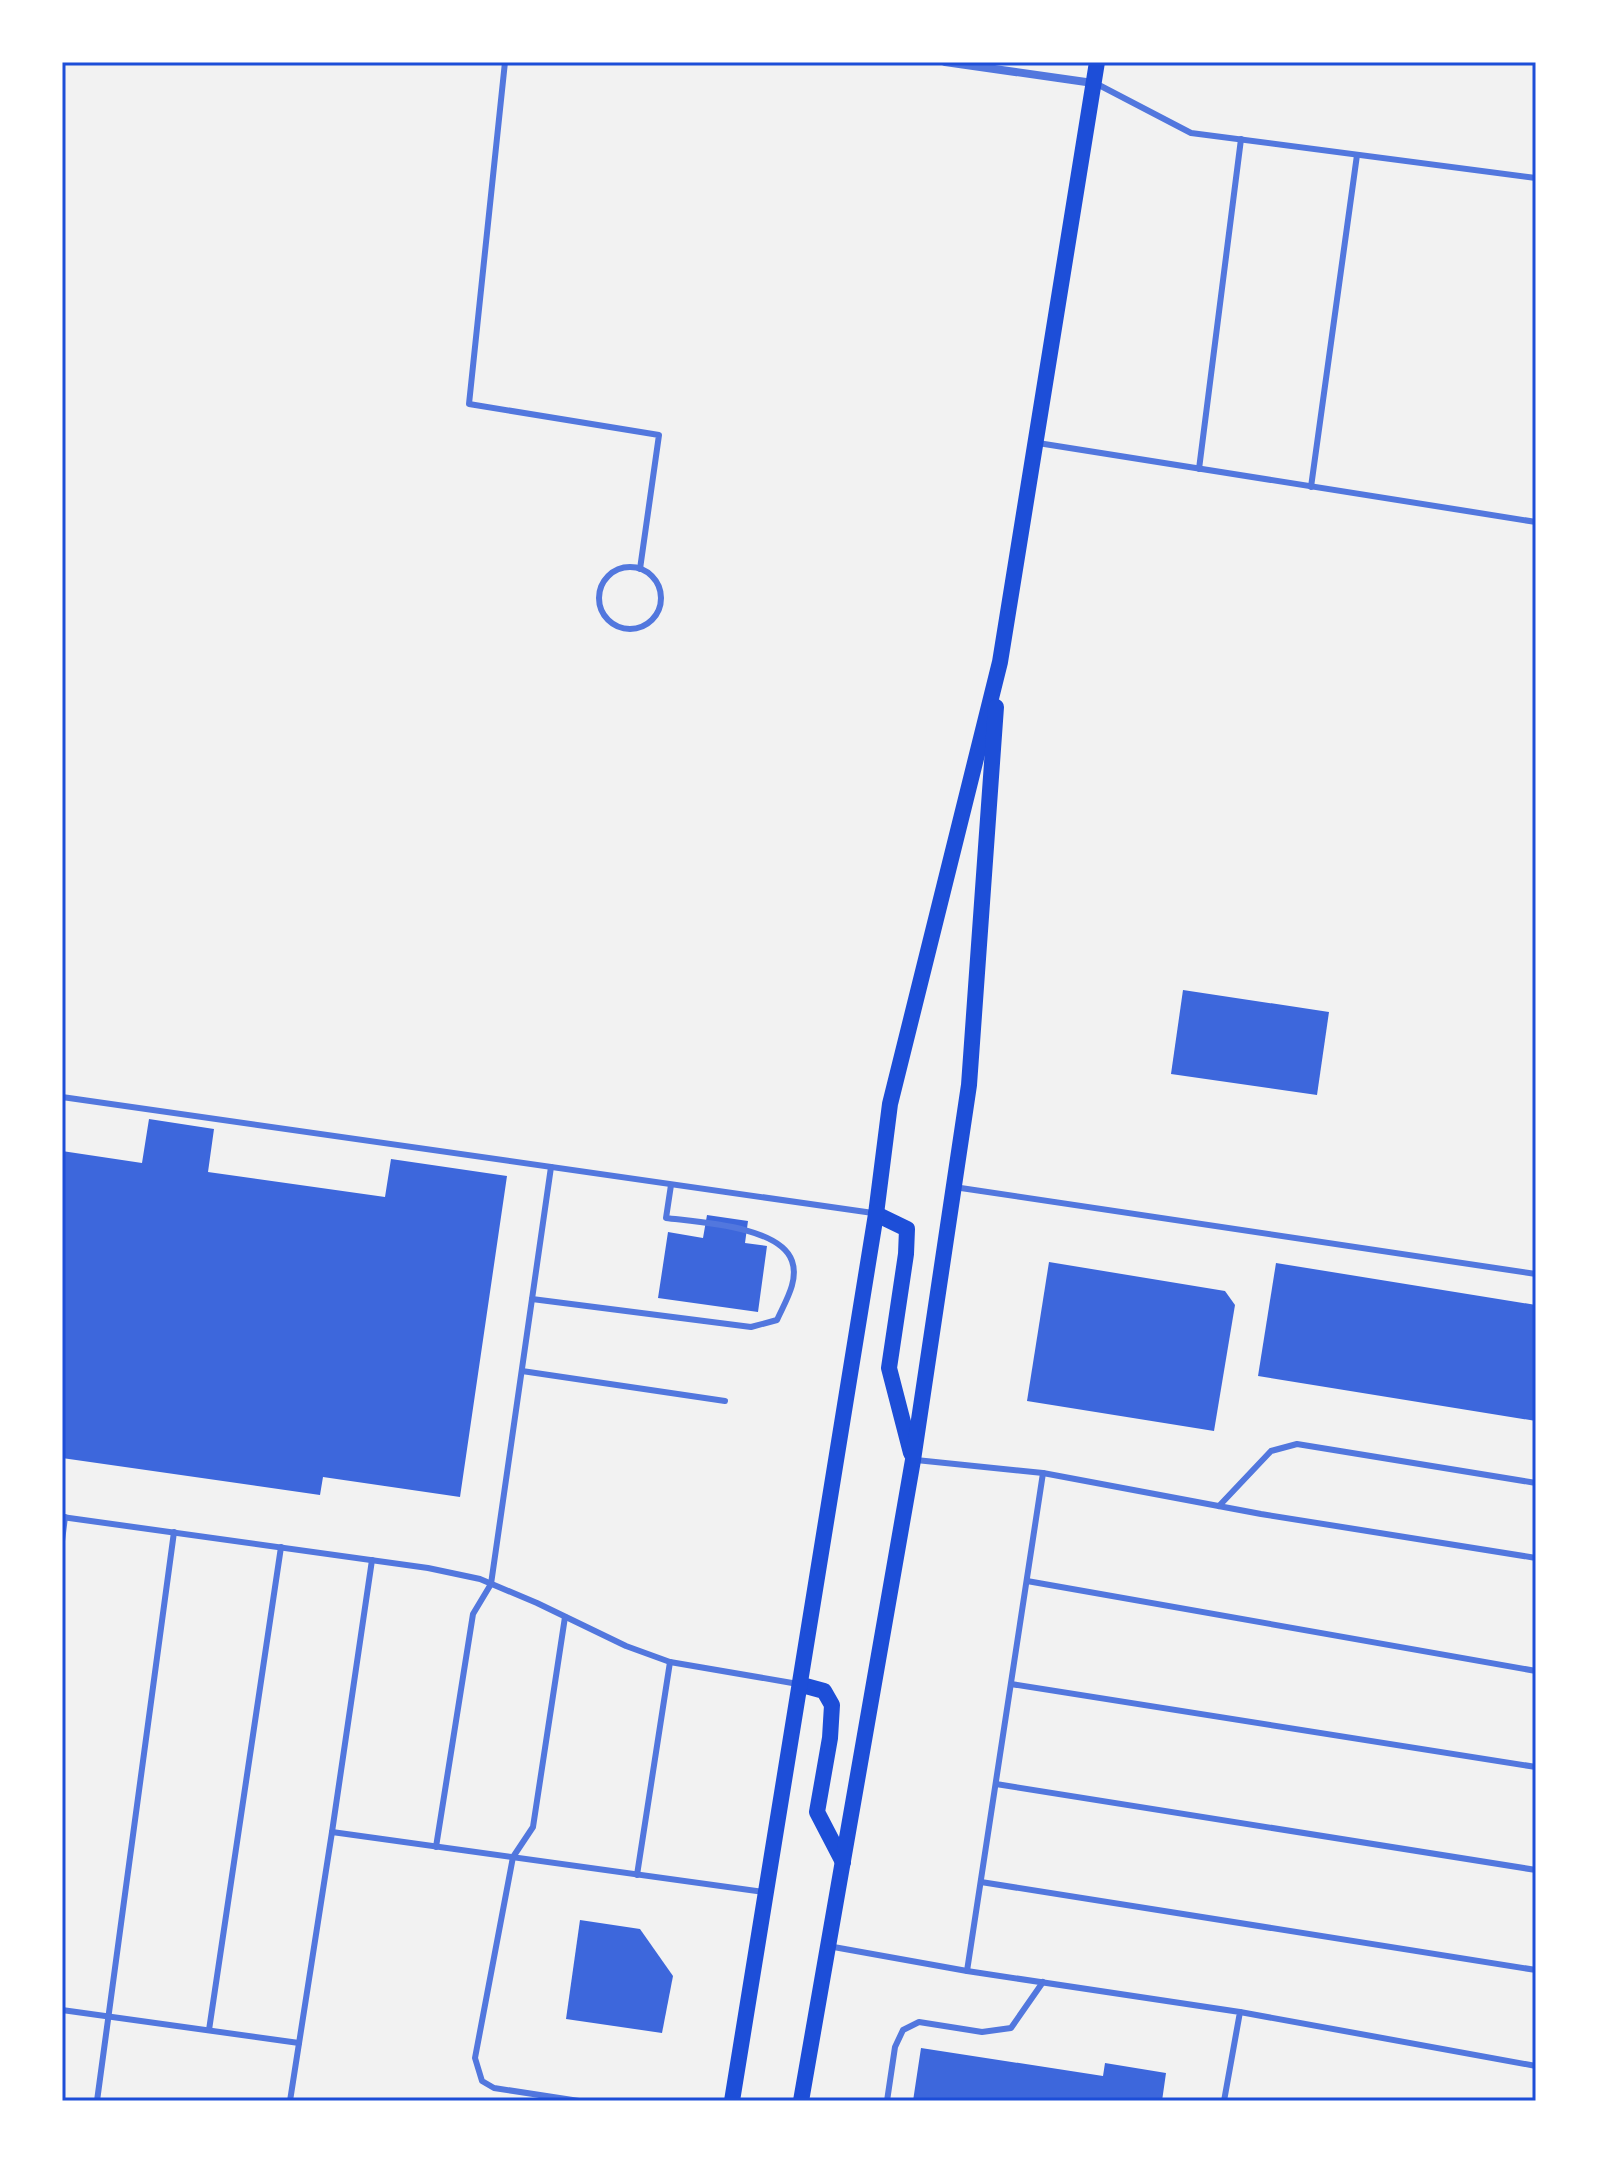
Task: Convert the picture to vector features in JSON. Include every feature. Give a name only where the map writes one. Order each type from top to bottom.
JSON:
[{"type":"main road","points":[[801,2101],[913,1460],[969,1085],[1000,662],[1097,62]]},
{"type":"main road","points":[[732,2101],[802,1685],[876,1214],[890,1104],[1000,662]]},
{"type":"main road","points":[[876,1214],[907,1229],[889,1368],[913,1460]]},
{"type":"main road","points":[[802,1685],[824,1691],[832,1705],[830,1738],[817,1812],[843,1862]]},
{"type":"street","points":[[945,62],[1093,83]]},
{"type":"lane","points":[[505,62],[469,404],[659,435],[640,569]]},
{"type":"lane","points":[[1093,83],[1191,133],[1536,178]]},
{"type":"lane","points":[[1199,469],[1241,139]]},
{"type":"lane","points":[[1311,487],[1357,155]]},
{"type":"lane","points":[[1035,443],[1536,522]]},
{"type":"lane","points":[[629,567],[640,569],[649,573],[660,589],[659,610],[653,619],[636,629],[616,626],[602,611],[600,591],[611,573],[629,567]]},
{"type":"lane","points":[[62,1097],[876,1214]]},
{"type":"lane","points":[[436,1847],[473,1614],[491,1584],[551,1167]]},
{"type":"lane","points":[[532,1299],[751,1327],[777,1320],[792,1289],[792,1260],[777,1242],[743,1230],[666,1218],[671,1185]]},
{"type":"lane","points":[[954,1187],[1536,1274]]},
{"type":"lane","points":[[522,1371],[725,1401]]},
{"type":"lane","points":[[1219,1506],[1271,1451],[1297,1444],[1536,1483]]},
{"type":"lane","points":[[913,1460],[1043,1473],[1219,1506],[1536,1558]]},
{"type":"lane","points":[[967,1971],[1043,1473]]},
{"type":"lane","points":[[62,1541],[64,1517],[428,1568],[491,1584],[626,1646],[670,1662],[802,1685]]},
{"type":"lane","points":[[97,2101],[174,1532]]},
{"type":"lane","points":[[209,2030],[281,1547]]},
{"type":"lane","points":[[290,2101],[372,1560]]},
{"type":"lane","points":[[1027,1581],[1536,1671]]},
{"type":"lane","points":[[565,1617],[533,1827],[513,1857],[475,2044],[476,2069],[482,2081],[494,2088],[579,2101]]},
{"type":"lane","points":[[637,1875],[670,1662]]},
{"type":"lane","points":[[1011,1684],[1536,1767]]},
{"type":"lane","points":[[996,1784],[1536,1870]]},
{"type":"lane","points":[[332,1832],[767,1892]]},
{"type":"lane","points":[[981,1882],[1536,1970]]},
{"type":"lane","points":[[828,1946],[967,1971],[1240,2012],[1536,2066]]},
{"type":"lane","points":[[887,2101],[895,2047],[903,2030],[919,2022],[982,2032],[1011,2028],[1043,1982]]},
{"type":"lane","points":[[62,2010],[299,2043]]},
{"type":"lane","points":[[1224,2101],[1240,2012]]},
{"type":"building","points":[[1183,990],[1329,1012],[1317,1095],[1171,1074]]},
{"type":"building","points":[[149,1119],[214,1129],[208,1172],[385,1197],[391,1159],[507,1176],[460,1497],[323,1477],[320,1495],[62,1458],[62,1151],[142,1163]]},
{"type":"building","points":[[707,1215],[748,1221],[745,1243],[767,1246],[758,1312],[658,1298],[668,1232],[703,1238]]},
{"type":"building","points":[[1049,1262],[1225,1291],[1235,1305],[1214,1431],[1027,1401]]},
{"type":"building","points":[[1276,1263],[1536,1305],[1536,1421],[1258,1376]]},
{"type":"building","points":[[580,1920],[640,1929],[673,1976],[662,2033],[566,2019]]},
{"type":"building","points":[[921,2048],[1103,2076],[1105,2063],[1166,2073],[1162,2101],[913,2101]]}]
